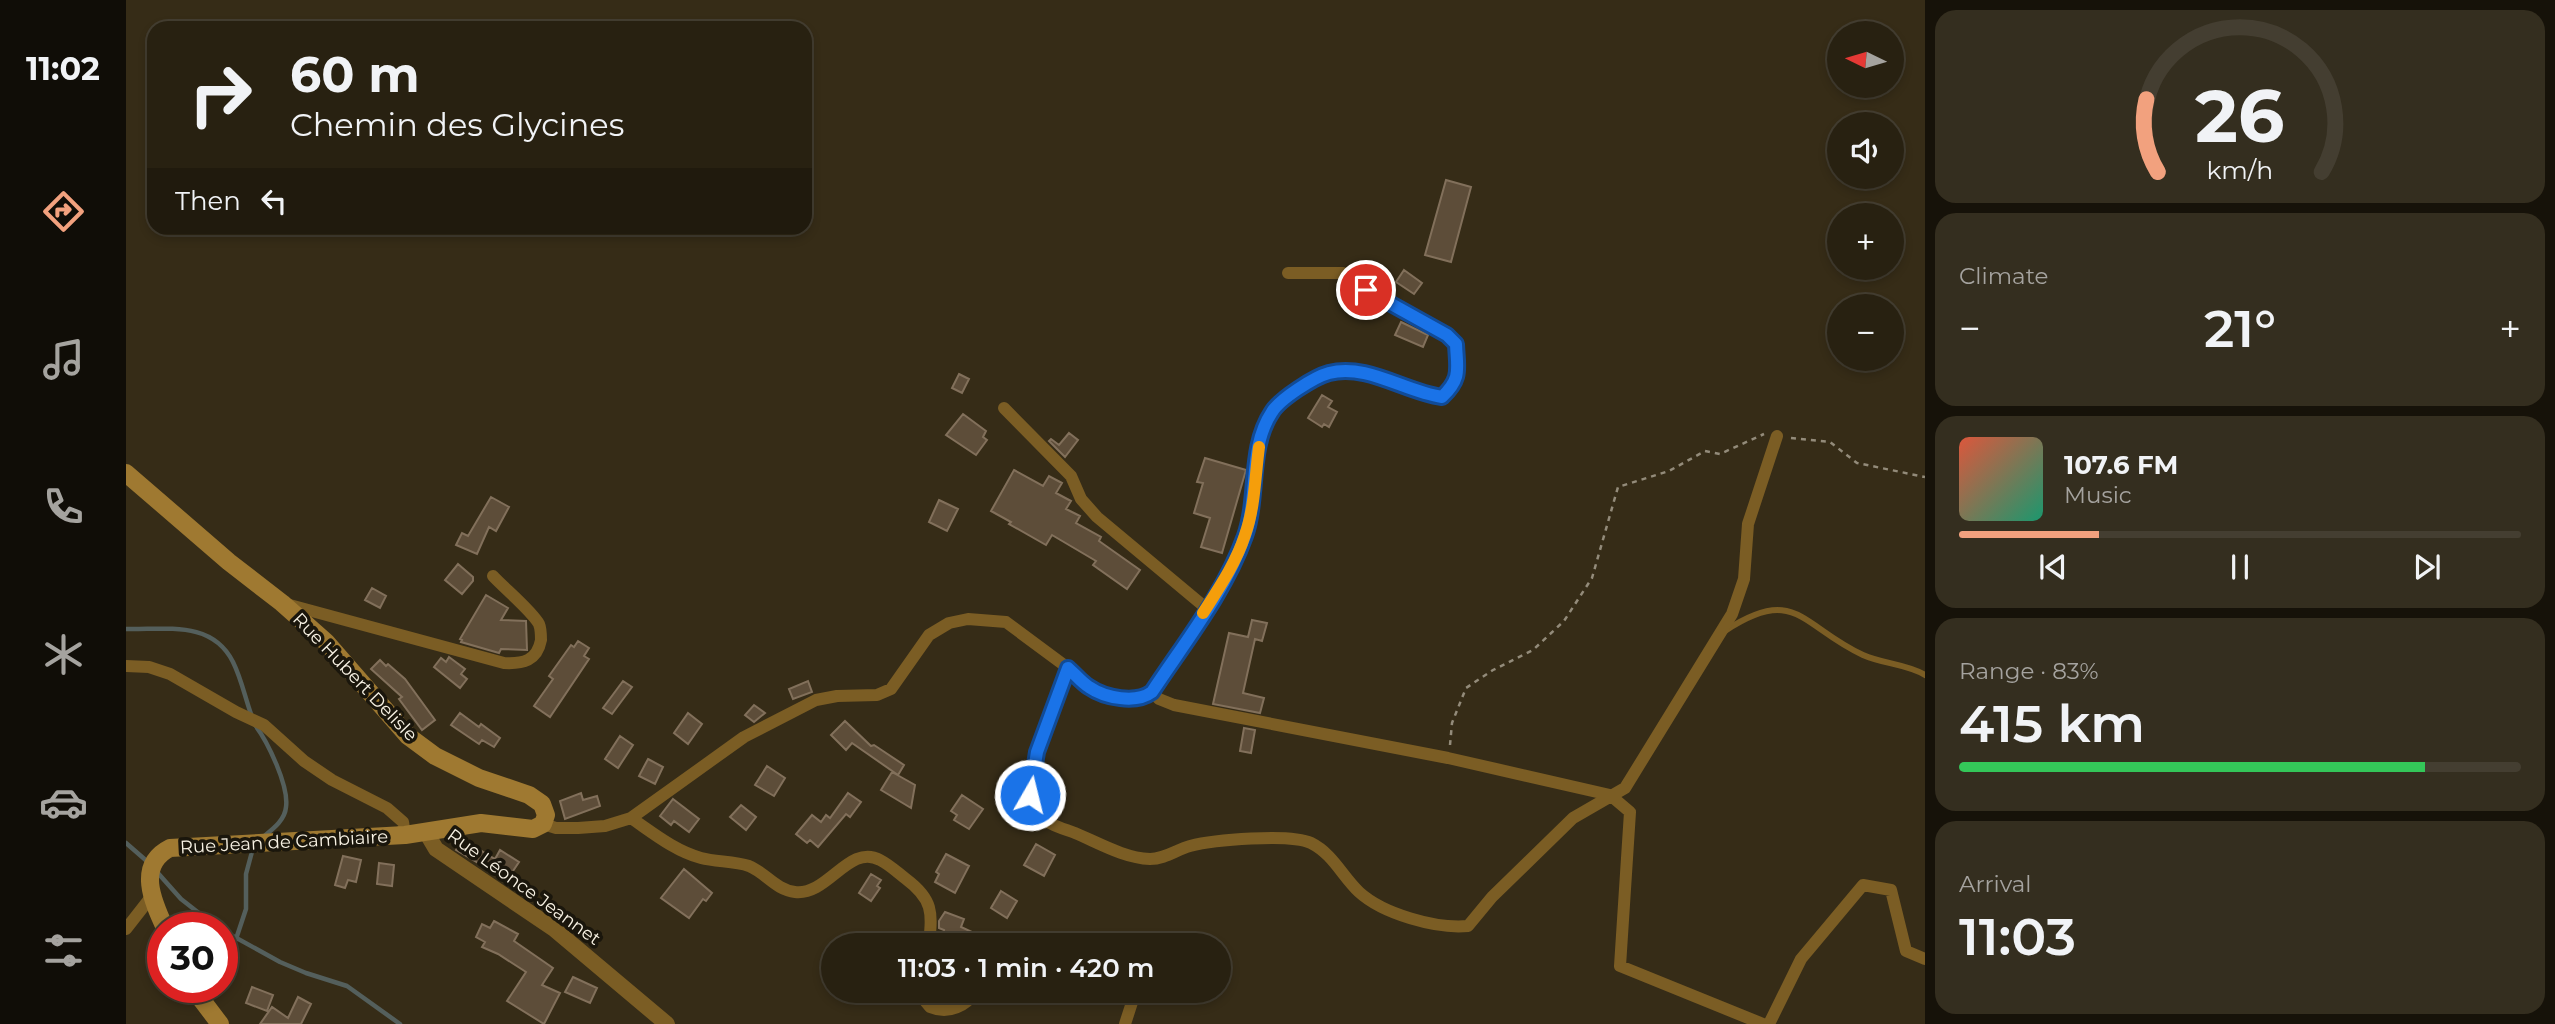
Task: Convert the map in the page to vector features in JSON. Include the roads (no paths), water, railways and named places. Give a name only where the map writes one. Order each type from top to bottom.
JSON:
[{"type":"main road","name":"Rue Hubert Delisle","points":[[126,473],[326,642],[408,736],[435,756],[478,778],[529,795],[542,804],[546,816],[543,824]]},
{"type":"main road","points":[[405,835],[481,823],[533,829],[543,824]]},
{"type":"main road","name":"Rue Jean de Cambiaire","points":[[151,889],[151,867],[156,858],[170,848],[405,835]]},
{"type":"main road","points":[[151,889],[159,912]]},
{"type":"main road","points":[[202,1003],[220,1024]]},
{"type":"street","points":[[543,824],[556,828],[578,828],[605,826],[631,818],[744,737],[817,700],[837,696],[877,695],[891,690],[929,635],[948,622],[987,618],[1006,622],[1068,668],[1090,688],[1108,695],[1129,698],[1147,696],[1228,575],[1245,535],[1259,443],[1272,410],[1306,383],[1329,373],[1359,371],[1423,394],[1442,397],[1455,385],[1456,344],[1447,335],[1366,290],[1352,277],[1343,273],[1288,273]]},
{"type":"street","points":[[1004,408],[1071,476],[1081,499],[1097,517],[1206,608]]},
{"type":"street","points":[[1068,668],[1037,752],[1030,795],[1037,812],[1048,822],[1128,855],[1150,859],[1163,858],[1193,845],[1278,837],[1310,843],[1336,863],[1359,892],[1388,910],[1452,928],[1468,926],[1492,897],[1573,818],[1625,788],[1732,614],[1744,579],[1748,524],[1777,436]]},
{"type":"street","points":[[282,603],[504,663],[522,663],[534,658],[539,649],[539,624],[493,576]]},
{"type":"street","points":[[126,666],[149,667],[170,674],[264,725],[304,761],[332,780],[387,808],[403,822],[405,835]]},
{"type":"street","points":[[1152,692],[1158,699],[1174,705],[1448,758],[1610,796],[1630,812],[1620,966],[1763,1024]]},
{"type":"street","points":[[631,818],[688,855],[750,866],[780,888],[801,893],[817,888],[853,860],[867,856],[879,859],[926,897],[931,919],[930,933]]},
{"type":"street","name":"Rue Léonce Jeannet","points":[[426,832],[436,849],[554,929],[667,1024]]},
{"type":"street","points":[[1769,1024],[1801,959],[1863,885],[1891,891],[1906,951],[1925,959]]},
{"type":"street","points":[[126,929],[151,889]]},
{"type":"street","points":[[927,1003],[930,1007],[944,1011],[959,1008],[964,1003]]},
{"type":"street","points":[[1125,1024],[1132,1003]]},
{"type":"lane","points":[[1720,634],[1760,611],[1787,609],[1805,618],[1840,645],[1877,661],[1925,675]]},
{"type":"waterway","points":[[126,629],[187,630],[213,639],[233,662],[251,714]]},
{"type":"waterway","points":[[255,725],[276,764],[286,798],[283,816],[263,837]]},
{"type":"waterway","points":[[126,843],[149,863]]},
{"type":"waterway","points":[[238,933],[246,909],[246,874],[253,848]]},
{"type":"waterway","points":[[157,872],[181,899],[198,912]]},
{"type":"waterway","points":[[238,939],[280,962],[347,986],[400,1024]]}]
